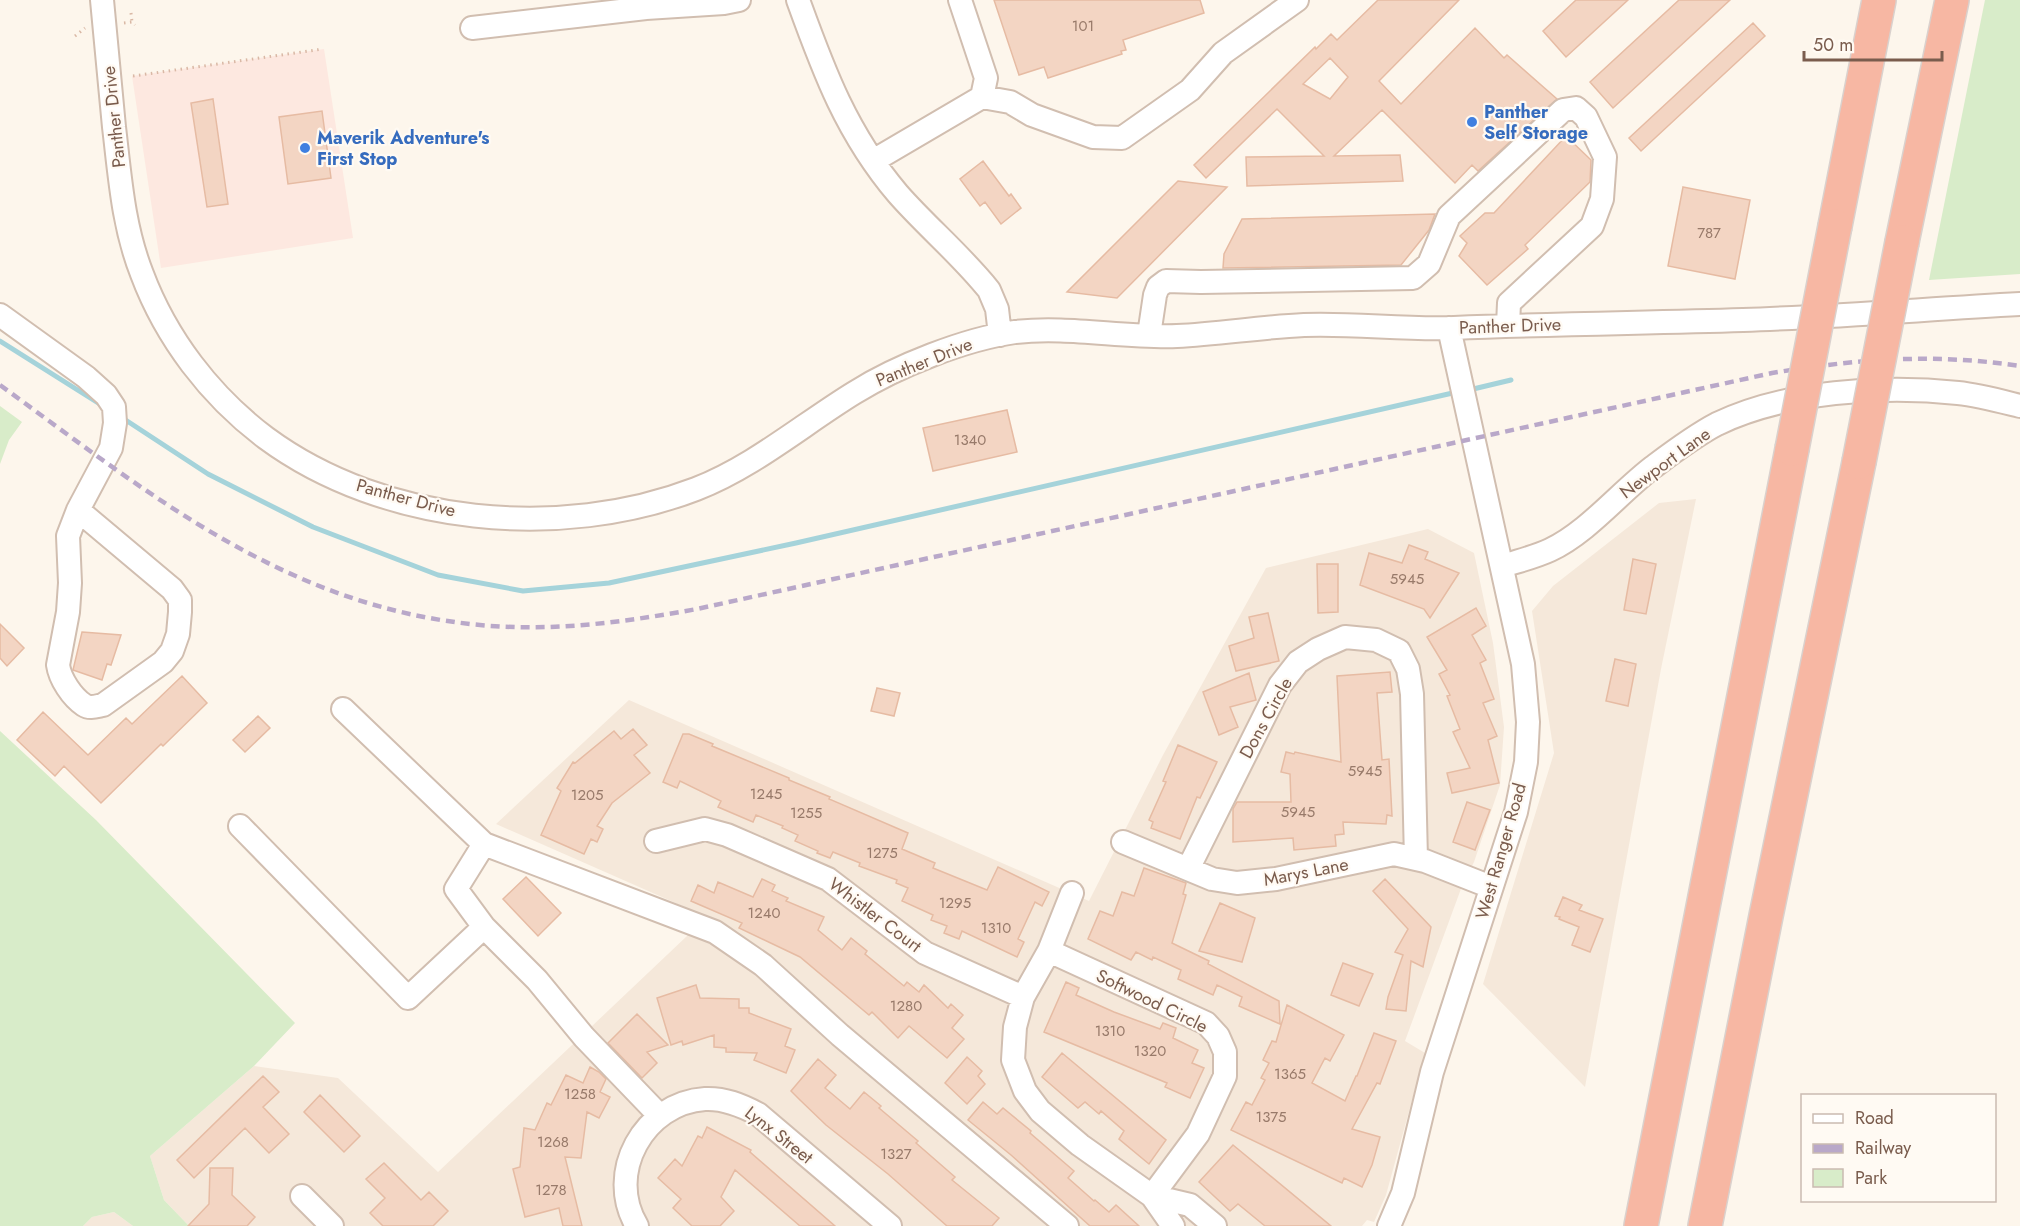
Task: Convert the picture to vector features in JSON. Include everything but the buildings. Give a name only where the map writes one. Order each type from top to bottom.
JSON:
[{"type":"highway","points":[[1641,1226],[1879,0]]},
{"type":"highway","points":[[1705,1226],[1952,0]]},
{"type":"street","name":"Panther Drive","points":[[102,0],[122,198],[134,253],[162,320],[184,354],[206,383],[235,412],[266,438],[300,460],[336,478],[384,496],[433,509],[480,516],[526,519],[628,510],[665,500],[704,486],[741,467],[860,389],[901,368],[982,339],[1000,335],[1053,330],[1173,336],[1307,325],[1449,328],[1748,320],[2020,304]]},
{"type":"street","points":[[472,28],[739,0]]},
{"type":"street","points":[[798,0],[827,78],[848,121],[873,161],[898,194],[989,290],[997,309],[1000,335]]},
{"type":"street","points":[[960,0],[986,78],[982,97]]},
{"type":"street","points":[[873,161],[982,97],[1010,102],[1032,116],[1093,137],[1122,138],[1190,90],[1223,53],[1268,10],[1297,0]]},
{"type":"street","points":[[1149,335],[1155,295],[1158,287],[1166,281],[1413,278],[1429,264],[1449,216],[1563,110],[1576,108],[1586,117],[1605,157],[1602,199],[1592,226],[1509,303],[1508,325]]},
{"type":"street","points":[[0,315],[86,377],[106,395],[114,407],[115,423],[111,448],[78,510],[68,536],[70,582],[68,612],[58,665],[59,674],[72,693],[84,705],[93,707],[103,705],[163,662],[172,651],[178,634],[180,600],[172,589],[78,510]]},
{"type":"street","name":"West Ranger Road","points":[[1389,1226],[1403,1193],[1432,1072],[1516,812],[1526,762],[1528,722],[1523,664],[1449,328]]},
{"type":"street","name":"Newport Lane","points":[[1503,566],[1550,550],[1572,537],[1651,468],[1689,441],[1726,421],[1783,400],[1834,394],[1912,390],[1959,393],[2020,406]]},
{"type":"street","name":"Dons Circle","points":[[1188,869],[1280,685],[1298,662],[1318,649],[1345,637],[1376,639],[1399,651],[1408,669],[1412,694],[1416,859]]},
{"type":"street","points":[[343,709],[484,844],[715,932],[763,964],[840,1035],[1067,1226]]},
{"type":"street","points":[[240,826],[408,998],[483,927]]},
{"type":"street","name":"Whistler Court","points":[[656,841],[705,829],[727,835],[828,879],[925,953],[1023,997]]},
{"type":"street","name":"Marys Lane","points":[[1123,842],[1212,879],[1237,883],[1276,879],[1394,854],[1416,859],[1491,887]]},
{"type":"street","points":[[484,844],[456,889],[483,927],[537,980],[655,1119],[635,1144],[628,1162],[625,1184],[627,1204],[637,1226]]},
{"type":"street","points":[[1072,893],[1048,951],[1023,997],[1015,1027],[1013,1060],[1025,1091],[1040,1112],[1080,1145],[1152,1196],[1173,1226]]},
{"type":"street","name":"Softwood Circle","points":[[1048,951],[1206,1023],[1218,1036],[1225,1052],[1226,1076],[1198,1134],[1152,1196]]},
{"type":"street","name":"Lynx Street","points":[[655,1119],[686,1102],[705,1099],[723,1100],[741,1105],[758,1114],[890,1226]]},
{"type":"street","points":[[302,1196],[332,1226]]},
{"type":"street","points":[[1152,1196],[1190,1205],[1215,1226]]},
{"type":"path","points":[[122,24],[134,24],[131,13]]},
{"type":"path","points":[[75,36],[82,29]]},
{"type":"path","points":[[133,76],[323,50]]},
{"type":"shaded area","points":[[324,49],[353,238],[161,268],[132,76]]},
{"type":"shaded area","points":[[1696,499],[1661,669],[1585,1087],[1483,984],[1554,753],[1532,611],[1553,586],[1659,503]]},
{"type":"shaded area","points":[[1428,529],[1474,553],[1493,643],[1504,727],[1500,785],[1474,862],[1462,886],[1405,1041],[1425,1053],[1386,1195],[1374,1222],[1367,1220],[1362,1226],[189,1226],[164,1200],[150,1156],[254,1066],[338,1078],[438,1172],[687,936],[696,912],[496,824],[629,700],[1089,901],[1163,755],[1266,568]]},
{"type":"shaded area","points":[[114,1212],[133,1226],[83,1226],[92,1217]]},
{"type":"green space","points":[[1985,0],[2020,0],[2020,274],[1929,280]]},
{"type":"green space","points":[[0,406],[22,422],[9,440],[0,464]]},
{"type":"green space","points":[[0,731],[96,820],[295,1023],[254,1066],[150,1156],[164,1200],[189,1226],[133,1226],[114,1212],[92,1217],[83,1226],[0,1226]]},
{"type":"waterway","points":[[0,341],[103,406]]},
{"type":"waterway","points":[[1469,390],[1511,380]]},
{"type":"waterway","points":[[121,417],[208,474],[313,527],[438,575],[523,591],[609,583],[796,543],[1457,392]]},
{"type":"railway","points":[[0,385],[167,505],[224,540],[283,570],[344,595],[410,614],[480,625],[535,627],[616,622],[697,609],[1772,373],[1835,364],[1896,359],[1957,360],[2020,366]]},
{"type":"place","name":"Panther Self Storage","points":[[1472,122]]},
{"type":"place","name":"Maverik Adventure's First Stop","points":[[305,148]]}]
